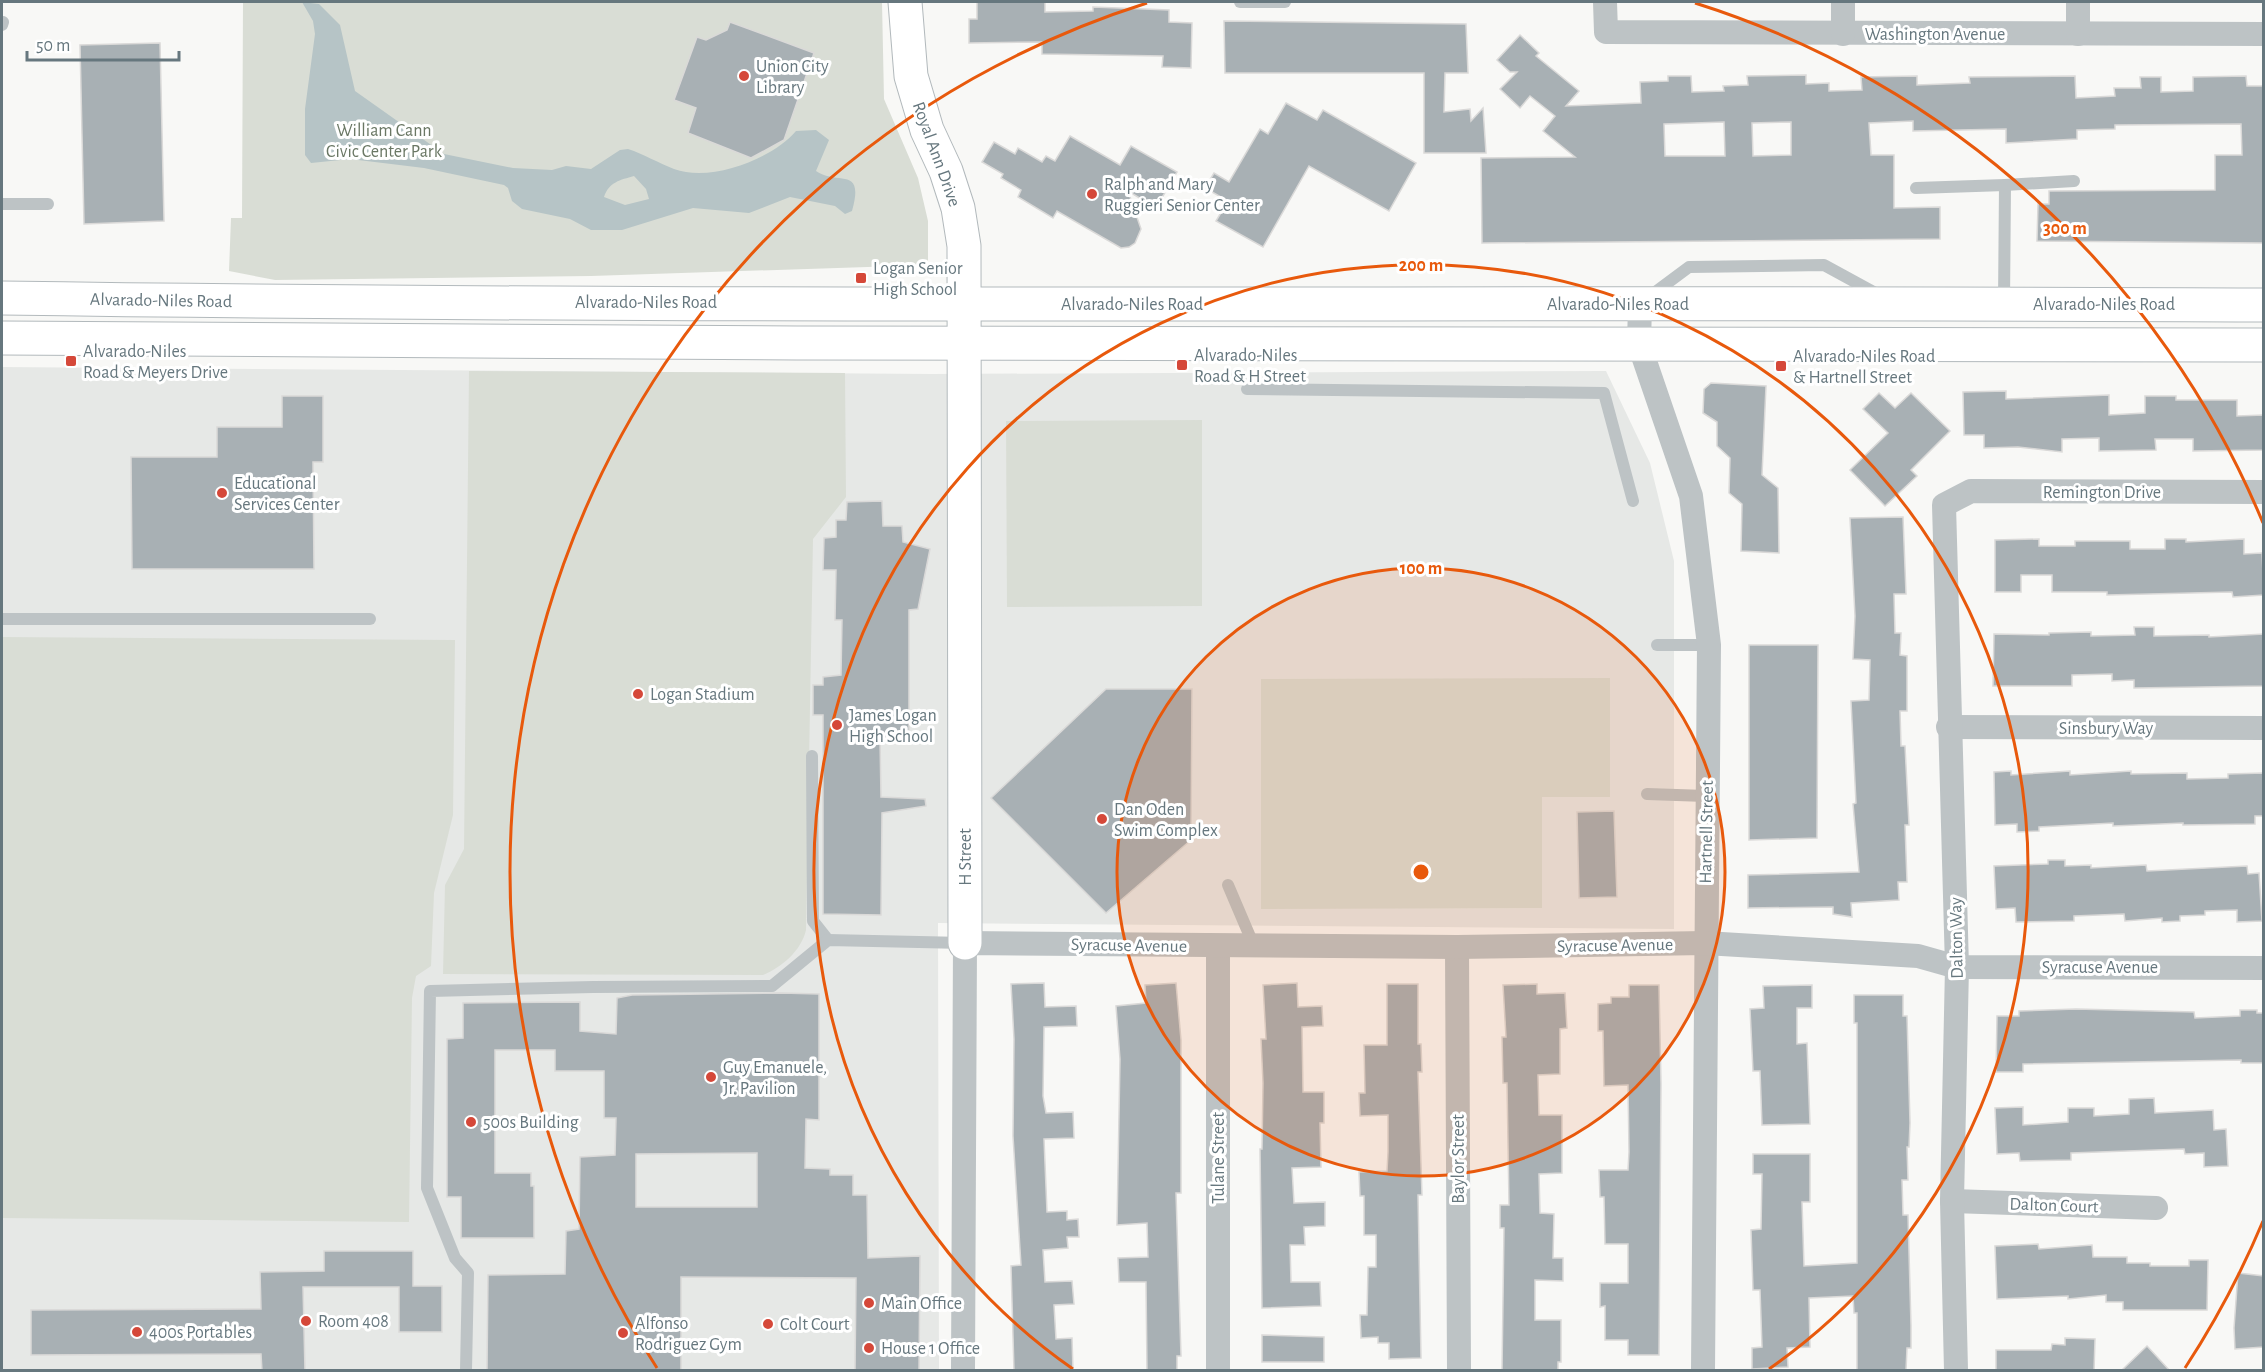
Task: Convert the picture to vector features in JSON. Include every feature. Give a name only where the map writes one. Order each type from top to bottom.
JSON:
[{"type":"main road","name":"Royal Ann Drive","points":[[904,2],[913,86],[927,130],[946,171],[958,208],[964,246],[966,303],[964,344]]},
{"type":"main road","name":"Alvarado-Niles Road","points":[[2,298],[257,302],[2264,305]]},
{"type":"main road","points":[[2,338],[964,344],[2264,345]]},
{"type":"main road","name":"H Street","points":[[964,344],[965,943]]},
{"type":"street","name":"Washington Avenue","points":[[1605,2],[1606,32],[2264,34]]},
{"type":"street","points":[[1843,2],[1843,34]]},
{"type":"street","points":[[2078,2],[2078,34]]},
{"type":"street","name":"Hartnell Street","points":[[1640,304],[1639,344],[1691,496],[1709,645],[1703,1371]]},
{"type":"street","name":"Remington Drive","points":[[1944,505],[1971,491],[2264,492]]},
{"type":"street","name":"Dalton Way","points":[[1944,505],[1948,727],[1958,967],[1952,1201],[1956,1371]]},
{"type":"street","name":"Sinsbury Way","points":[[1948,727],[2264,728]]},
{"type":"street","name":"Syracuse Avenue","points":[[965,943],[1457,947],[1705,943],[1918,956],[1958,967],[2264,968]]},
{"type":"street","name":"H Street","points":[[963,1371],[965,943]]},
{"type":"street","name":"Tulane Street","points":[[1218,946],[1218,1371]]},
{"type":"street","name":"Baylor Street","points":[[1457,947],[1459,1371]]},
{"type":"street","name":"Dalton Court","points":[[1952,1201],[2156,1208]]},
{"type":"lane","points":[[1240,2],[1285,2]]},
{"type":"lane","points":[[1916,188],[2074,181]]},
{"type":"lane","points":[[2004,304],[2005,185]]},
{"type":"lane","points":[[2,204],[48,204]]},
{"type":"lane","points":[[1247,389],[1604,393],[1633,501]]},
{"type":"lane","points":[[2,619],[370,619]]},
{"type":"lane","points":[[1657,645],[1709,645]]},
{"type":"lane","points":[[812,756],[813,921],[828,940]]},
{"type":"lane","points":[[1647,794],[1706,796]]},
{"type":"lane","points":[[1228,885],[1254,946]]},
{"type":"lane","points":[[466,1371],[468,1273],[455,1258],[427,1188],[430,991],[771,986],[828,940],[965,943]]},
{"type":"shaded area","points":[[302,2],[319,4],[340,25],[355,91],[444,154],[513,168],[552,170],[566,166],[591,169],[620,150],[628,149],[674,169],[689,173],[705,173],[723,171],[757,159],[772,151],[796,131],[816,130],[829,140],[816,171],[852,182],[855,187],[855,197],[852,211],[845,214],[835,206],[790,197],[749,213],[693,208],[622,230],[591,230],[570,219],[522,209],[512,201],[508,188],[504,185],[424,168],[350,159],[311,163],[305,155],[305,109],[315,34],[313,21]],"holes":[[[634,176],[646,189],[649,199],[625,205],[604,197],[612,185]]]},
{"type":"shaded area","name":"James Logan High School","points":[[2,367],[932,374],[1606,371],[1650,463],[1674,561],[1674,929],[938,923],[939,1370],[2,1370]]},
{"type":"green space","name":"William Cann Civic Center Park","points":[[243,2],[882,2],[884,99],[918,178],[928,221],[928,265],[591,276],[275,280],[229,271],[231,218],[242,218]]},
{"type":"green space","name":"Logan Stadium","points":[[469,371],[845,373],[846,497],[813,539],[806,930],[795,951],[784,963],[770,972],[763,975],[443,974],[445,885],[464,849]]},
{"type":"green space","points":[[1202,420],[1202,606],[1007,607],[1006,421]]},
{"type":"green space","points":[[2,637],[455,640],[453,815],[434,893],[431,966],[416,976],[412,998],[409,1222],[2,1218]]},
{"type":"green space","points":[[1610,678],[1610,797],[1542,797],[1542,908],[1261,909],[1261,679]]},
{"type":"building","points":[[977,2],[1045,2],[1045,12],[1093,11],[1093,7],[1169,10],[1169,22],[1192,23],[1191,68],[1162,67],[1163,56],[1042,54],[1042,42],[969,43],[969,19],[977,19]]},
{"type":"building","points":[[1224,21],[1466,24],[1468,73],[1445,73],[1444,112],[1470,109],[1471,121],[1483,108],[1486,153],[1424,153],[1424,73],[1225,73]]},
{"type":"building","name":"Union City Library","points":[[730,22],[814,53],[784,140],[751,158],[688,133],[696,108],[674,100],[697,37],[706,40],[727,30]]},
{"type":"building","points":[[1520,35],[1539,53],[1536,56],[1579,91],[1566,106],[1641,103],[1640,82],[1668,81],[1668,76],[1691,76],[1692,92],[1724,91],[1723,86],[1748,85],[1747,76],[1806,75],[1806,84],[1829,83],[1829,91],[1862,90],[1861,77],[1917,76],[1917,85],[1970,83],[1969,77],[2075,76],[2076,98],[2115,96],[2114,88],[2141,88],[2140,77],[2161,77],[2161,92],[2193,91],[2193,77],[2246,76],[2247,86],[2264,86],[2264,243],[2037,241],[2038,204],[2049,204],[2049,191],[2215,190],[2215,155],[2242,155],[2241,124],[2115,125],[2115,129],[2077,130],[2077,139],[2006,143],[2006,129],[1913,131],[1913,121],[1869,123],[1871,155],[1894,155],[1894,208],[1940,207],[1940,239],[1482,243],[1481,158],[1575,157],[1543,131],[1555,116],[1530,96],[1520,108],[1500,89],[1517,72],[1510,72],[1497,60]],"holes":[[[1724,122],[1725,156],[1665,156],[1664,124]],[[1791,122],[1791,155],[1753,156],[1752,123]]]},
{"type":"building","points":[[160,43],[164,221],[84,224],[80,45]]},
{"type":"building","points":[[1286,103],[1317,120],[1323,110],[1416,163],[1389,211],[1309,166],[1263,247],[1216,221],[1228,201],[1205,188],[1214,173],[1229,182],[1260,129],[1268,134]]},
{"type":"building","name":"Ralph and Mary Ruggieri Senior Center","points":[[1070,136],[1120,165],[1131,146],[1177,172],[1156,208],[1128,191],[1141,229],[1135,243],[1129,247],[1121,248],[1057,211],[1053,218],[1018,197],[1021,190],[1001,178],[1003,174],[982,162],[994,142],[1015,154],[1018,148],[1042,162],[1046,156],[1055,161]]},
{"type":"building","points":[[1711,383],[1766,386],[1762,475],[1778,488],[1779,553],[1741,551],[1742,504],[1729,493],[1730,458],[1717,446],[1717,422],[1703,413],[1704,389]]},
{"type":"building","points":[[2006,391],[2006,399],[2109,395],[2109,415],[2145,413],[2145,396],[2176,396],[2176,400],[2237,400],[2237,416],[2264,415],[2264,450],[2193,451],[2193,439],[2155,439],[2156,450],[2099,451],[2099,438],[2062,439],[2062,452],[2018,447],[1984,448],[1984,435],[1964,435],[1963,392]]},
{"type":"building","points":[[1879,393],[1895,408],[1911,393],[1950,431],[1911,470],[1917,476],[1885,506],[1850,470],[1888,433],[1863,409]]},
{"type":"building","name":"Educational Services Center","points":[[282,396],[323,396],[323,462],[313,462],[314,569],[132,569],[131,457],[217,457],[217,427],[282,427]]},
{"type":"building","points":[[882,501],[883,526],[902,526],[903,542],[930,549],[918,609],[909,610],[909,733],[880,739],[881,797],[925,799],[926,806],[882,813],[881,915],[823,914],[823,715],[813,715],[813,685],[823,685],[823,677],[841,675],[842,620],[835,620],[836,570],[823,570],[824,538],[836,537],[836,520],[846,520],[847,502]]},
{"type":"building","points":[[1903,517],[1906,594],[1894,594],[1895,633],[1901,633],[1900,655],[1907,656],[1907,711],[1900,711],[1901,746],[1905,746],[1909,825],[1905,825],[1907,882],[1898,882],[1899,900],[1851,903],[1852,917],[1833,914],[1833,907],[1748,908],[1748,875],[1859,872],[1853,804],[1856,803],[1851,701],[1869,700],[1870,660],[1853,659],[1855,616],[1850,518]]},
{"type":"building","points":[[2039,539],[2039,546],[2075,546],[2075,541],[2130,541],[2130,549],[2165,549],[2165,539],[2186,539],[2186,542],[2244,539],[2244,554],[2262,553],[2264,595],[2233,597],[2232,592],[2107,595],[2107,592],[2052,592],[2052,575],[2021,575],[2021,592],[1995,592],[1995,540]]},
{"type":"building","points":[[2134,627],[2154,627],[2154,636],[2209,635],[2209,637],[2264,634],[2264,686],[2134,688],[2134,680],[2112,681],[2112,674],[2072,675],[2072,686],[1993,686],[1994,634],[2049,635],[2049,633],[2091,632],[2091,636],[2135,635]]},
{"type":"building","points":[[1749,645],[1818,645],[1817,838],[1749,840]]},
{"type":"building","name":"Dan Oden Swim Complex","points":[[1106,689],[1192,689],[1191,840],[1106,913],[991,798]]},
{"type":"building","points":[[2011,771],[2011,775],[2070,771],[2070,775],[2131,771],[2131,774],[2187,773],[2187,779],[2228,778],[2228,774],[2264,773],[2264,816],[2255,816],[2255,824],[2183,825],[2183,823],[2113,826],[2113,823],[2039,827],[2039,831],[2017,832],[2017,824],[1995,825],[1994,772]]},
{"type":"building","points":[[1614,811],[1617,897],[1579,898],[1577,812]]},
{"type":"building","points":[[2048,860],[2065,860],[2065,866],[2091,865],[2091,868],[2146,865],[2147,871],[2247,866],[2248,874],[2259,873],[2262,921],[2237,922],[2237,910],[2205,911],[2205,915],[2180,916],[2180,921],[2162,922],[2162,918],[2125,921],[2124,914],[2074,916],[2074,921],[2016,922],[2015,908],[1996,909],[1994,866],[2048,864]]},
{"type":"building","points":[[1044,983],[1045,1007],[1076,1006],[1077,1026],[1044,1027],[1043,1096],[1046,1113],[1073,1112],[1074,1138],[1044,1139],[1047,1212],[1067,1211],[1067,1220],[1078,1219],[1079,1237],[1067,1237],[1068,1248],[1043,1250],[1045,1282],[1072,1281],[1074,1304],[1054,1305],[1056,1339],[1072,1338],[1073,1371],[1014,1371],[1011,1266],[1021,1265],[1013,1136],[1014,1039],[1011,984]]},
{"type":"building","points":[[1176,983],[1181,1040],[1181,1193],[1176,1193],[1181,1356],[1177,1356],[1177,1371],[1147,1371],[1146,1282],[1119,1282],[1118,1258],[1148,1257],[1147,1223],[1117,1225],[1120,1059],[1116,1006],[1146,1003],[1145,985]]},
{"type":"building","points":[[1297,983],[1298,1007],[1322,1006],[1323,1026],[1302,1027],[1303,1092],[1324,1092],[1324,1123],[1320,1123],[1321,1167],[1292,1168],[1294,1203],[1325,1202],[1325,1226],[1304,1227],[1305,1245],[1290,1245],[1291,1282],[1320,1282],[1321,1306],[1262,1308],[1260,1149],[1262,1149],[1263,1083],[1261,1039],[1266,1039],[1263,985]]},
{"type":"building","points":[[1387,984],[1418,984],[1418,1044],[1421,1044],[1422,1072],[1418,1072],[1422,1195],[1418,1195],[1421,1358],[1389,1359],[1389,1343],[1378,1343],[1378,1337],[1361,1338],[1360,1315],[1367,1315],[1368,1267],[1376,1267],[1376,1235],[1364,1235],[1364,1196],[1360,1196],[1359,1172],[1387,1171],[1388,1115],[1360,1116],[1359,1093],[1365,1093],[1364,1045],[1387,1045]]},
{"type":"building","points":[[1537,984],[1537,994],[1565,993],[1567,1028],[1560,1029],[1560,1074],[1538,1075],[1539,1115],[1562,1115],[1562,1173],[1539,1174],[1540,1213],[1554,1214],[1553,1258],[1563,1258],[1563,1281],[1535,1280],[1535,1320],[1561,1320],[1561,1362],[1558,1362],[1558,1371],[1502,1371],[1504,1228],[1500,1228],[1500,1205],[1509,1205],[1507,1083],[1503,1083],[1502,1037],[1506,1037],[1503,985]]},
{"type":"building","points":[[1629,985],[1659,985],[1661,1084],[1659,1355],[1628,1355],[1628,1340],[1605,1340],[1605,1306],[1600,1307],[1600,1283],[1628,1283],[1628,1244],[1605,1244],[1604,1197],[1600,1197],[1599,1170],[1628,1170],[1629,1152],[1628,1085],[1604,1086],[1603,1031],[1598,1031],[1598,1004],[1611,1003],[1611,997],[1629,997]]},
{"type":"building","points":[[1812,985],[1812,1008],[1797,1008],[1797,1044],[1807,1043],[1810,1124],[1762,1125],[1760,1071],[1753,1071],[1750,1009],[1764,1008],[1763,986]]},
{"type":"building","points":[[819,994],[819,1120],[806,1119],[805,1168],[830,1169],[830,1175],[853,1175],[853,1195],[867,1195],[868,1258],[920,1256],[919,1371],[855,1371],[856,1278],[681,1277],[681,1371],[487,1371],[488,1275],[565,1274],[566,1231],[579,1229],[580,1157],[615,1155],[616,1118],[604,1118],[604,1071],[555,1071],[555,1050],[495,1050],[495,1173],[531,1173],[531,1186],[534,1186],[534,1238],[461,1238],[461,1197],[447,1197],[447,1039],[463,1038],[463,1003],[580,1002],[580,1031],[616,1034],[617,998],[632,995]],"holes":[[[757,1153],[757,1207],[636,1207],[636,1154]]]},
{"type":"building","points":[[1854,995],[1903,995],[1903,1016],[1907,1016],[1910,1123],[1909,1147],[1907,1147],[1908,1180],[1902,1180],[1903,1215],[1908,1215],[1911,1348],[1907,1348],[1906,1370],[1857,1370],[1857,1313],[1854,1313],[1853,1296],[1809,1298],[1810,1347],[1787,1348],[1788,1367],[1752,1369],[1752,1348],[1762,1347],[1760,1290],[1753,1290],[1751,1230],[1761,1229],[1762,1174],[1753,1174],[1753,1154],[1810,1154],[1810,1202],[1802,1202],[1804,1266],[1857,1263],[1857,1023],[1854,1023]]},
{"type":"building","points":[[2076,1009],[2194,1012],[2195,1018],[2240,1016],[2240,1010],[2257,1010],[2257,1013],[2264,1013],[2264,1063],[2241,1063],[2241,1060],[2023,1064],[2023,1072],[1996,1072],[1997,1016],[2019,1016],[2019,1011]]},
{"type":"building","points":[[2154,1098],[2155,1113],[2213,1110],[2214,1130],[2226,1129],[2228,1166],[2204,1167],[2204,1153],[2185,1154],[2184,1149],[2071,1153],[2071,1160],[2020,1161],[2019,1153],[1997,1154],[1995,1108],[2023,1107],[2023,1125],[2068,1122],[2068,1108],[2094,1108],[2094,1116],[2129,1114],[2129,1099]]},
{"type":"building","points":[[2038,1244],[2039,1249],[2092,1245],[2093,1257],[2127,1257],[2127,1263],[2150,1263],[2150,1266],[2189,1266],[2189,1260],[2208,1260],[2207,1310],[2123,1310],[2123,1302],[2106,1302],[2106,1295],[2068,1299],[2068,1296],[1997,1299],[1995,1246]]},
{"type":"building","points":[[324,1251],[413,1251],[413,1286],[442,1286],[442,1332],[399,1332],[399,1287],[303,1287],[305,1371],[262,1371],[261,1354],[31,1355],[31,1310],[261,1309],[260,1272],[324,1271]]},
{"type":"building","points":[[2238,1273],[2264,1276],[2264,1347],[2235,1349],[2234,1328]]},
{"type":"building","points":[[1262,1335],[1324,1337],[1324,1362],[1262,1362]]},
{"type":"building","points":[[2065,1338],[2095,1339],[2094,1371],[1996,1371],[1996,1350],[2051,1350],[2052,1344],[2065,1345]]},
{"type":"building","points":[[2147,1346],[2170,1371],[2121,1371]]},
{"type":"place","name":"Union City Library","points":[[744,76]]},
{"type":"place","name":"Ralph and Mary Ruggieri Senior Center","points":[[1092,194]]},
{"type":"place","name":"Logan Senior High School","points":[[861,278]]},
{"type":"place","name":"Alvarado-Niles Road & Meyers Drive","points":[[71,361]]},
{"type":"place","name":"Alvarado-Niles Road & H Street","points":[[1182,365]]},
{"type":"place","name":"Alvarado-Niles Road & Hartnell Street","points":[[1781,366]]},
{"type":"place","name":"Educational Services Center","points":[[222,493]]},
{"type":"place","name":"Logan Stadium","points":[[638,694]]},
{"type":"place","name":"James Logan High School","points":[[837,725]]},
{"type":"place","name":"Dan Oden Swim Complex","points":[[1102,819]]},
{"type":"place","name":"Guy Emanuele, Jr. Pavilion","points":[[711,1077]]},
{"type":"place","name":"500s Building","points":[[471,1122]]},
{"type":"place","name":"Main Office","points":[[869,1303]]},
{"type":"place","name":"Room 408","points":[[306,1321]]},
{"type":"place","name":"Colt Court","points":[[768,1324]]},
{"type":"place","name":"400s Portables","points":[[137,1332]]},
{"type":"place","name":"Alfonso Rodriguez Gym","points":[[623,1333]]},
{"type":"place","name":"House 1 Office","points":[[869,1348]]}]
